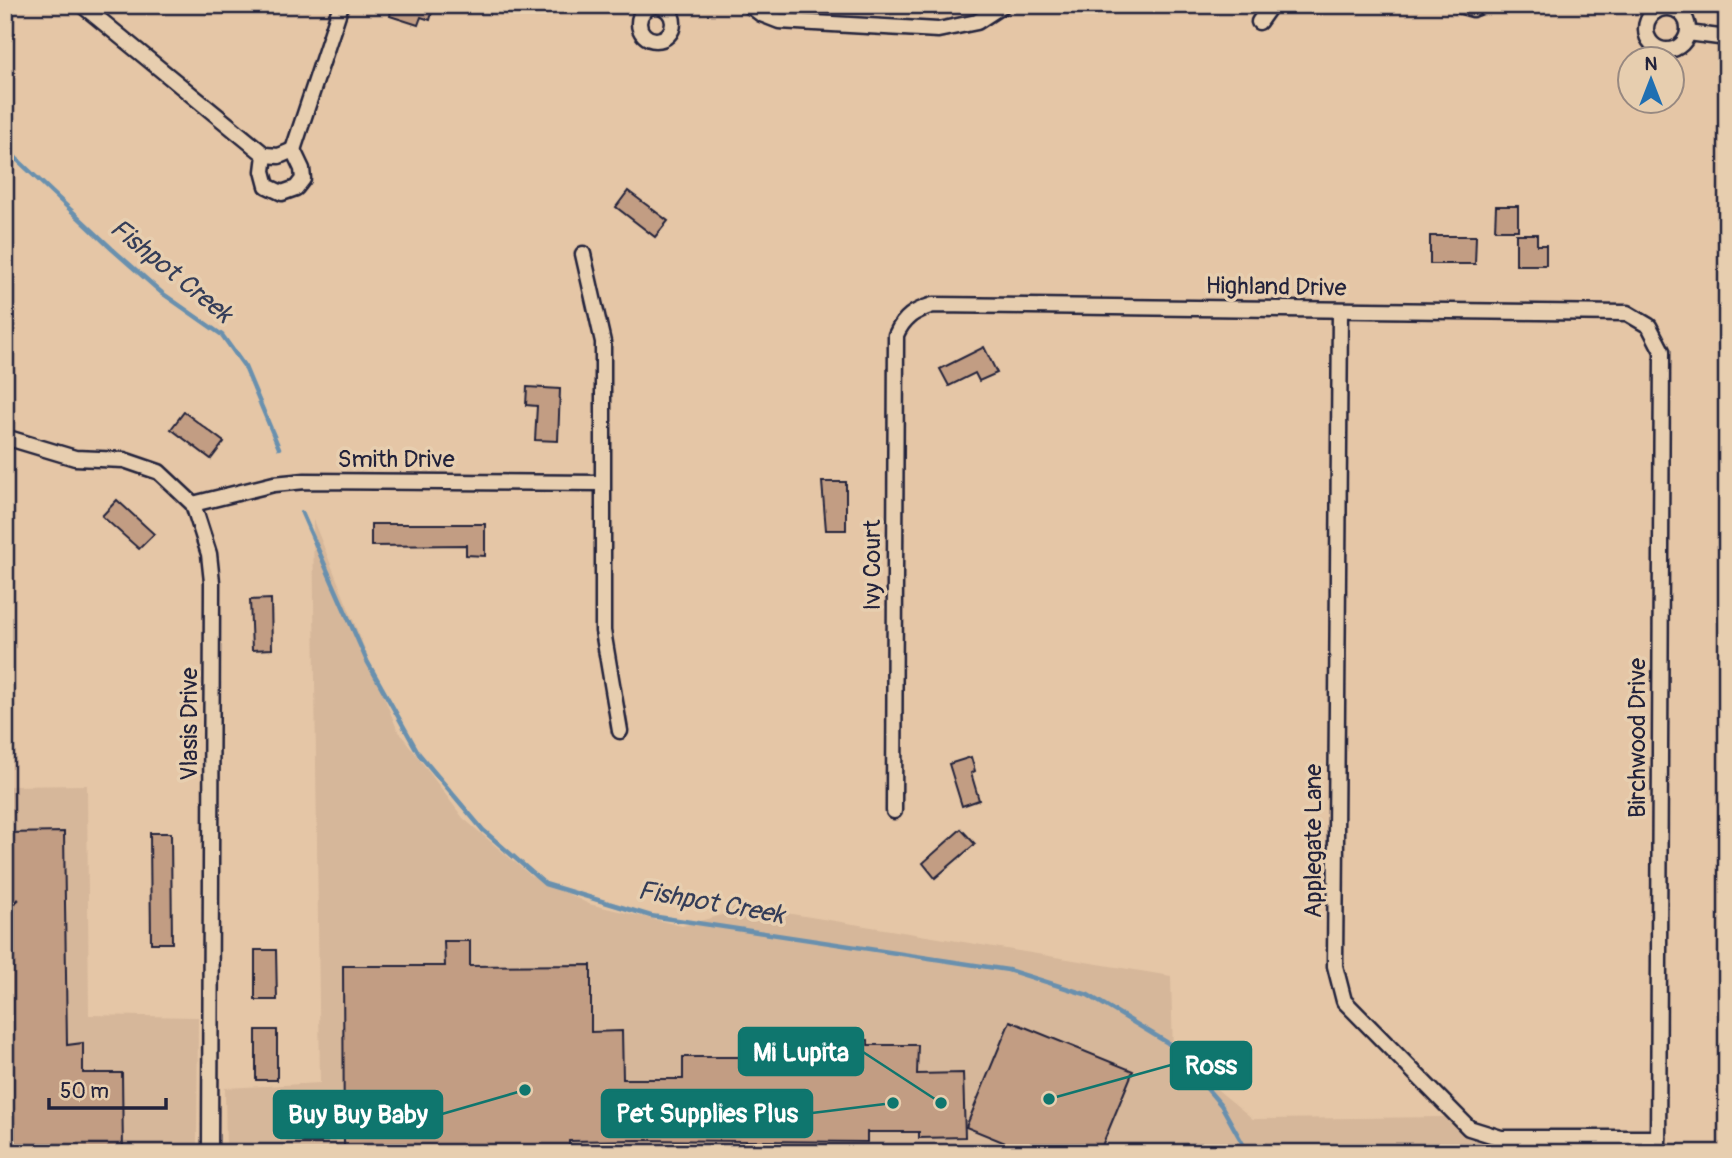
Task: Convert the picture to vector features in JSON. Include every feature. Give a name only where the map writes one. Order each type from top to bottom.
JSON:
[{"type":"street","points":[[82,5],[265,155],[279,156],[293,150]]},
{"type":"street","points":[[265,155],[263,171],[267,186],[282,193],[296,188],[303,179],[293,150],[341,5]]},
{"type":"street","points":[[750,5],[770,18],[801,24],[939,30],[977,22],[1003,5]]},
{"type":"street","points":[[1259,22],[1271,5]]},
{"type":"street","points":[[1459,5],[1473,9],[1483,5]]},
{"type":"street","points":[[1688,33],[1727,38]]},
{"type":"street","points":[[583,254],[603,342],[604,642],[620,731]]},
{"type":"street","name":"Highland Drive","points":[[903,320],[916,311],[933,305],[1627,313],[1649,326]]},
{"type":"street","name":"Applegate Lane","points":[[1340,311],[1335,967],[1344,1001],[1469,1128],[1484,1135],[1501,1138],[1658,1138]]},
{"type":"street","name":"Ivy Court","points":[[894,811],[895,335],[903,320]]},
{"type":"street","name":"Birchwood Drive","points":[[1649,326],[1662,351],[1658,1153]]},
{"type":"street","points":[[5,437],[75,458],[124,460],[142,464],[159,472],[193,503]]},
{"type":"street","name":"Smith Drive","points":[[193,503],[274,484],[305,481],[602,484]]},
{"type":"street","name":"Vlasis Drive","points":[[193,503],[209,554],[212,582],[210,1153]]},
{"type":"lane","points":[[1319,1152],[1447,1153]]},
{"type":"path","points":[[5,912],[20,898]]},
{"type":"shaded area","points":[[313,520],[397,729],[463,818],[531,876],[589,904],[682,926],[725,914],[737,905],[1171,976],[1173,1053],[1253,1119],[1447,1117],[1469,1138],[1489,1143],[1489,1153],[226,1153],[225,1088],[320,1083]]},
{"type":"shaded area","points":[[87,785],[89,1015],[198,1017],[197,1153],[5,1153],[5,786]]},
{"type":"building","points":[[392,5],[434,5],[430,20],[421,17],[418,25],[390,16]]},
{"type":"building","points":[[628,191],[668,221],[655,237],[616,207]]},
{"type":"building","points":[[1496,206],[1518,206],[1518,230],[1495,230]]},
{"type":"building","points":[[1516,234],[1537,234],[1537,245],[1546,245],[1546,265],[1516,265]]},
{"type":"building","points":[[1430,236],[1476,236],[1475,264],[1430,264]]},
{"type":"building","points":[[984,347],[997,373],[979,381],[975,373],[949,386],[940,369]]},
{"type":"building","points":[[527,387],[560,389],[558,441],[535,440],[537,406],[526,405]]},
{"type":"building","points":[[184,412],[224,442],[211,459],[171,429]]},
{"type":"building","points":[[822,482],[846,482],[846,530],[826,530]]},
{"type":"building","points":[[117,500],[154,534],[139,549],[102,516]]},
{"type":"building","points":[[371,524],[485,524],[485,556],[466,555],[466,545],[371,546]]},
{"type":"building","points":[[271,599],[272,649],[252,650],[250,600]]},
{"type":"building","points":[[971,757],[975,771],[971,773],[979,800],[962,806],[949,764]]},
{"type":"building","points":[[961,829],[975,844],[935,878],[923,863]]},
{"type":"building","points":[[64,832],[67,1045],[83,1043],[83,1073],[122,1073],[123,1153],[5,1153],[5,833]]},
{"type":"building","points":[[150,833],[171,833],[172,943],[151,943]]},
{"type":"building","points":[[444,941],[470,941],[470,966],[591,965],[591,1032],[622,1031],[623,1079],[683,1079],[683,1057],[757,1057],[758,1039],[868,1040],[868,1045],[918,1045],[917,1074],[963,1073],[965,1137],[919,1138],[919,1132],[867,1132],[867,1142],[639,1140],[569,1141],[569,1147],[344,1148],[343,966],[445,966]]},
{"type":"building","points":[[255,950],[276,950],[277,1000],[255,1000]]},
{"type":"building","points":[[1010,1021],[1133,1071],[1099,1153],[1030,1153],[966,1127]]},
{"type":"building","points":[[256,1030],[277,1030],[277,1080],[256,1080]]},
{"type":"waterway","name":"Fishpot Creek","points":[[5,148],[162,293],[222,335],[245,367],[279,448]]},
{"type":"waterway","name":"Fishpot Creek","points":[[302,513],[367,661],[419,754],[483,830],[545,884],[651,916],[1008,970],[1088,995],[1168,1043],[1221,1105],[1248,1153]]},
{"type":"place","name":"Buy Buy Baby","points":[[525,1090]]},
{"type":"place","name":"Ross","points":[[1049,1099]]},
{"type":"place","name":"Pet Supplies Plus","points":[[893,1103]]},
{"type":"place","name":"Mi Lupita","points":[[941,1103]]}]
